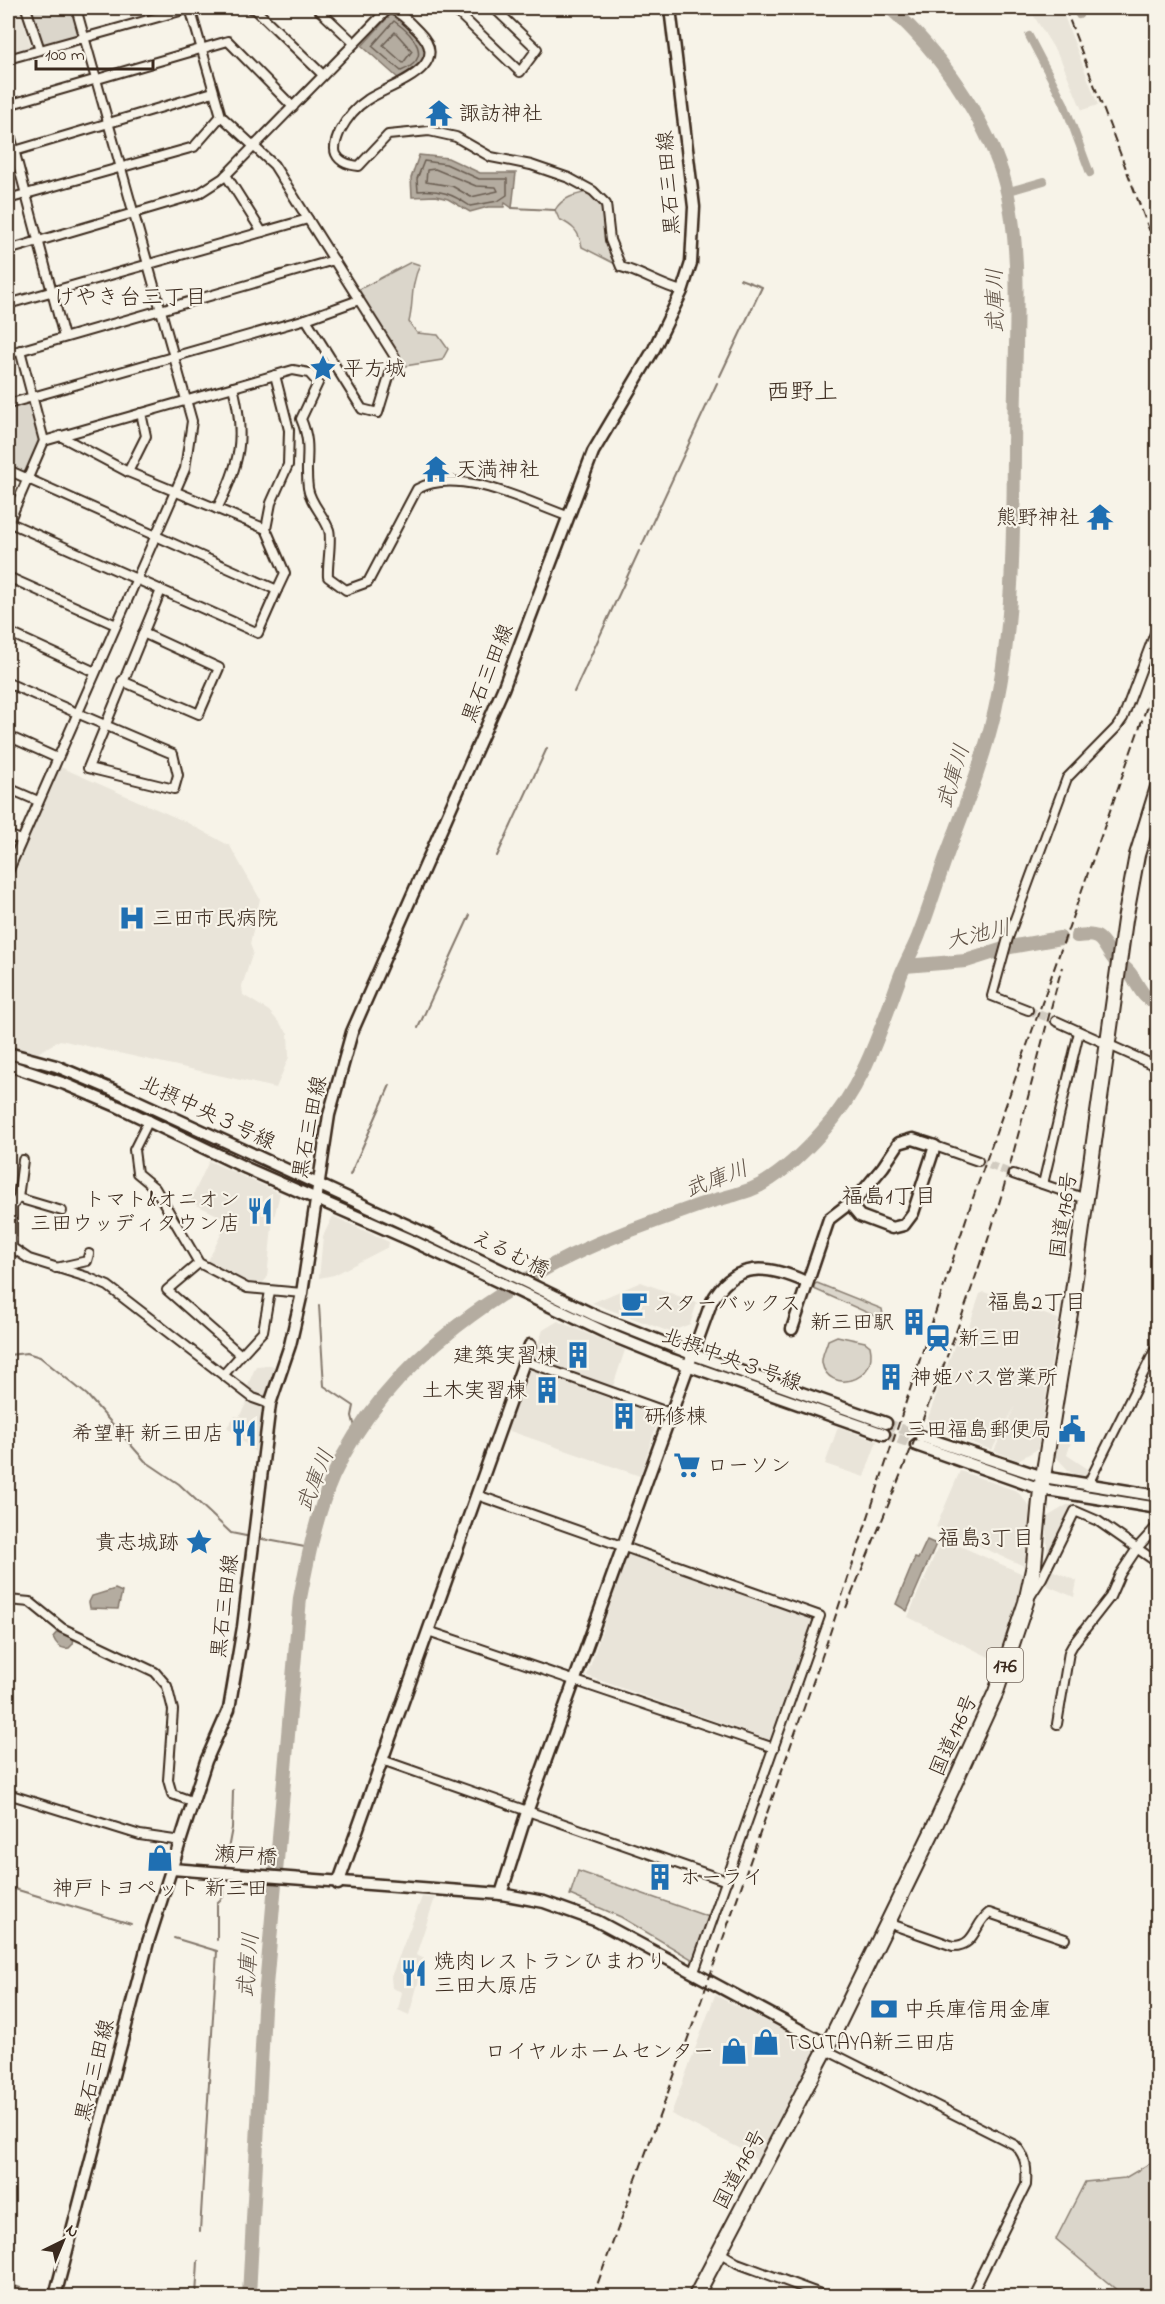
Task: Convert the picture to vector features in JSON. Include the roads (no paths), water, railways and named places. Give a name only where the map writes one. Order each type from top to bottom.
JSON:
[{"type":"highway","name":"国道176号","points":[[696,2296],[827,2048],[888,1923],[996,1692],[1026,1602],[1034,1565],[1042,1483],[1137,855],[1156,796]]},
{"type":"street","points":[[26,8],[40,50]]},
{"type":"street","points":[[8,872],[185,469],[192,421],[150,264],[76,8]]},
{"type":"street","points":[[8,59],[190,8],[221,116],[274,165],[395,357],[378,413],[363,409],[306,319]]},
{"type":"street","points":[[249,8],[255,9],[323,75]]},
{"type":"street","points":[[317,8],[354,44]]},
{"type":"street","points":[[8,250],[198,194],[226,175],[389,8],[397,12],[426,40],[428,56],[426,63],[415,75],[364,101],[344,123],[335,146],[336,153],[342,162],[359,166],[388,135],[429,131],[456,137],[490,158],[531,165],[569,178],[593,191],[606,204],[610,240],[621,267],[641,272],[659,285],[682,291]]},
{"type":"street","points":[[453,8],[520,72],[537,49],[494,8]]},
{"type":"street","name":"黒石三田線","points":[[55,2296],[128,2014],[206,1761],[229,1709],[241,1637],[270,1404],[290,1345],[302,1293],[329,1115],[352,1032],[503,689],[593,452],[654,349],[682,291],[691,263],[694,207],[670,8]]},
{"type":"street","points":[[8,105],[228,41],[292,107]]},
{"type":"street","points":[[11,152],[213,92]]},
{"type":"street","points":[[8,199],[194,147],[221,116]]},
{"type":"street","points":[[8,127],[11,152],[26,194],[64,337]]},
{"type":"street","points":[[226,175],[262,232]]},
{"type":"street","points":[[8,304],[308,219]]},
{"type":"street","points":[[8,354],[334,260]]},
{"type":"street","points":[[8,404],[306,319],[359,300]]},
{"type":"street","points":[[20,350],[44,441],[8,523],[258,633],[285,573],[266,528],[271,502],[288,465],[289,430],[275,375]]},
{"type":"street","points":[[44,441],[293,370],[309,373],[318,383],[302,419],[308,435],[309,449],[305,471],[309,492],[330,532],[328,577],[346,590],[368,582],[417,489],[430,482],[459,480],[567,516]]},
{"type":"street","points":[[217,509],[233,478],[241,446],[240,414],[233,387]]},
{"type":"street","points":[[128,472],[146,436],[141,413]]},
{"type":"street","points":[[60,436],[128,472],[266,528]]},
{"type":"street","points":[[8,470],[277,590]]},
{"type":"street","points":[[8,577],[116,624]]},
{"type":"street","points":[[8,683],[76,714],[104,725],[173,754],[178,775],[174,789],[88,768],[104,725],[122,681],[161,590]]},
{"type":"street","points":[[1028,1010],[992,996],[999,963],[1067,778],[1123,718],[1158,625]]},
{"type":"street","points":[[8,632],[95,672]]},
{"type":"street","points":[[122,681],[199,714],[219,668],[143,633]]},
{"type":"street","points":[[8,735],[57,758]]},
{"type":"street","points":[[8,788],[38,801]]},
{"type":"street","points":[[8,835],[21,840]]},
{"type":"street","points":[[1056,1021],[1108,1046],[1158,1066]]},
{"type":"street","points":[[1043,1184],[1079,1032]]},
{"type":"street","name":"北摂中央３号線","points":[[8,1053],[86,1077],[422,1232]]},
{"type":"street","name":"北摂中央３号線","points":[[8,1065],[65,1084],[148,1120],[316,1199],[415,1242]]},
{"type":"street","points":[[148,1120],[134,1150],[137,1173],[155,1188],[199,1263],[247,1288],[302,1293]]},
{"type":"street","points":[[792,1329],[829,1219],[850,1204],[876,1176],[898,1143],[913,1139],[978,1161]]},
{"type":"street","points":[[850,1204],[860,1216],[892,1228],[904,1225],[913,1213],[935,1146]]},
{"type":"street","points":[[23,1160],[18,1198],[10,1206],[10,1246],[29,1259],[108,1286],[253,1398],[270,1404]]},
{"type":"street","points":[[1013,1174],[1086,1199]]},
{"type":"street","points":[[18,1198],[62,1211]]},
{"type":"street","name":"えるむ橋","points":[[422,1232],[582,1309]]},
{"type":"street","name":"えるむ橋","points":[[415,1242],[570,1315]]},
{"type":"street","points":[[55,1268],[87,1261],[88,1254]]},
{"type":"street","points":[[199,1263],[167,1290],[241,1355]]},
{"type":"street","points":[[501,1894],[527,1812],[670,1413],[715,1295],[734,1276],[744,1271],[767,1269],[806,1282]]},
{"type":"street","points":[[224,1374],[263,1331],[270,1291]]},
{"type":"street","name":"北摂中央３号線","points":[[582,1309],[690,1359]]},
{"type":"street","name":"北摂中央３号線","points":[[570,1315],[613,1336],[690,1359],[885,1429]]},
{"type":"street","points":[[1087,1486],[1088,1478],[1158,1344]]},
{"type":"street","points":[[338,1884],[530,1345]]},
{"type":"street","points":[[525,1361],[670,1413]]},
{"type":"street","points":[[918,1440],[1042,1483],[1158,1508]]},
{"type":"street","points":[[1042,1483],[1087,1486],[1158,1496]]},
{"type":"street","points":[[477,1495],[820,1616],[694,1972]]},
{"type":"street","points":[[1026,1602],[1042,1578],[1075,1511],[1085,1513],[1138,1547],[1158,1563]]},
{"type":"street","points":[[1057,1724],[1070,1652],[1074,1643],[1110,1598],[1120,1574],[1138,1547],[1158,1526]]},
{"type":"street","points":[[8,1600],[30,1602],[62,1628],[155,1672],[166,1686],[173,1710],[168,1780],[172,1794],[194,1802]]},
{"type":"street","points":[[428,1630],[774,1749]]},
{"type":"street","points":[[382,1760],[727,1881]]},
{"type":"street","points":[[8,1794],[140,1835],[181,1841]]},
{"type":"street","name":"瀬戸橋","points":[[172,1869],[317,1880],[338,1884],[501,1894],[544,1902],[597,1921],[694,1972],[827,2048]]},
{"type":"street","points":[[888,1923],[953,1946],[962,1946],[968,1943],[989,1913],[1065,1939]]},
{"type":"street","points":[[827,2048],[1016,2145],[1021,2152],[1028,2169],[1026,2185],[971,2296]]},
{"type":"street","points":[[719,2252],[737,2264],[826,2296]]},
{"type":"water","points":[[391,14],[397,15],[414,32],[425,48],[422,64],[399,79],[362,46]]},
{"type":"water","points":[[419,155],[448,158],[480,173],[516,173],[512,208],[505,203],[504,207],[488,207],[470,212],[448,199],[436,196],[412,197],[411,178]]},
{"type":"water","points":[[927,1540],[936,1544],[907,1611],[896,1604],[915,1558],[918,1559]]},
{"type":"water","points":[[115,1589],[122,1592],[118,1609],[90,1608],[89,1602],[92,1596]]},
{"type":"water","points":[[59,1630],[74,1637],[73,1644],[69,1648],[61,1647],[54,1640],[53,1637]]},
{"type":"waterway","name":"武庫川","points":[[249,2296],[264,2009],[300,1598],[317,1521],[333,1476],[356,1434],[385,1395],[418,1359],[496,1298],[582,1250],[678,1213],[758,1186],[788,1166],[822,1132],[849,1097],[869,1058],[902,971],[925,920],[987,741],[1002,671],[1011,591],[1017,310],[1013,227],[1003,176],[984,130],[941,63],[925,43],[890,8]]},
{"type":"waterway","points":[[1076,8],[1079,15]]},
{"type":"waterway","points":[[1029,36],[1064,103],[1090,173]]},
{"type":"waterway","points":[[1006,192],[1044,181]]},
{"type":"waterway","points":[[512,208],[555,210]]},
{"type":"waterway","points":[[720,376],[762,287],[740,279]]},
{"type":"waterway","points":[[642,545],[717,383]]},
{"type":"waterway","points":[[574,692],[639,551]]},
{"type":"waterway","points":[[497,856],[547,748]]},
{"type":"waterway","points":[[418,1028],[470,915]]},
{"type":"waterway","name":"大池川","points":[[1077,936],[1097,937],[1114,960],[1131,974],[1143,994],[1158,1003]]},
{"type":"waterway","name":"大池川","points":[[905,966],[966,961],[1010,947],[1060,938]]},
{"type":"waterway","points":[[350,1175],[390,1085]]},
{"type":"waterway","points":[[319,1305],[324,1386],[354,1406],[352,1416],[357,1435]]},
{"type":"waterway","points":[[8,1355],[27,1353],[40,1357],[87,1395],[145,1461],[179,1484],[231,1533],[251,1537]]},
{"type":"waterway","points":[[257,1538],[310,1548]]},
{"type":"waterway","points":[[224,1871],[232,1828],[233,1790]]},
{"type":"waterway","points":[[217,1940],[217,1903],[223,1897],[224,1876]]},
{"type":"waterway","points":[[8,1887],[131,1924]]},
{"type":"waterway","points":[[174,1938],[217,1951],[200,2231]]},
{"type":"waterway","points":[[196,2296],[198,2261]]},
{"type":"waterway","points":[[8,2284],[46,2296]]},
{"type":"tunnel","points":[[1028,1010],[1056,1021]]},
{"type":"tunnel","points":[[978,1161],[1013,1174]]},
{"type":"tunnel","points":[[886,1423],[920,1436]]},
{"type":"tunnel","points":[[884,1434],[916,1445]]},
{"type":"railway","points":[[1065,8],[1158,253]]},
{"type":"railway","points":[[593,2296],[692,2027],[827,1642],[973,1198],[1158,675]]},
{"type":"railway","points":[[846,1608],[922,1420],[975,1278],[1010,1164],[1062,967]]},
{"type":"place","name":"諏訪神社","points":[[439,113]]},
{"type":"place","name":"平方城","points":[[323,368]]},
{"type":"place","name":"天満神社","points":[[436,469]]},
{"type":"place","name":"熊野神社","points":[[1100,517]]},
{"type":"place","name":"三田市民病院","points":[[132,918]]},
{"type":"place","name":"トマト&オニオン 三田ウッディタウン店","points":[[260,1211]]},
{"type":"place","name":"スターバックス","points":[[634,1303]]},
{"type":"place","name":"新三田駅","points":[[914,1322]]},
{"type":"place","name":"新三田","points":[[938,1338]]},
{"type":"place","name":"建築実習棟","points":[[578,1355]]},
{"type":"place","name":"神姫バス営業所","points":[[891,1377]]},
{"type":"place","name":"土木実習棟","points":[[547,1390]]},
{"type":"place","name":"研修棟","points":[[624,1416]]},
{"type":"place","name":"三田福島郵便局","points":[[1072,1429]]},
{"type":"place","name":"希望軒 新三田店","points":[[244,1433]]},
{"type":"place","name":"ローソン","points":[[687,1465]]},
{"type":"place","name":"貴志城跡","points":[[199,1542]]},
{"type":"place","name":"神戸トヨペット 新三田","points":[[160,1858]]},
{"type":"place","name":"ホーライ","points":[[660,1877]]},
{"type":"place","name":"焼肉レストランひまわり 三田大原店","points":[[414,1973]]},
{"type":"place","name":"中兵庫信用金庫","points":[[884,2009]]},
{"type":"place","name":"TSUTAYA新三田店","points":[[766,2042]]},
{"type":"place","name":"ロイヤルホームセンター","points":[[734,2051]]},
{"type":"district","name":"けやき台三丁目","points":[[130,296]]},
{"type":"district","name":"西野上","points":[[802,391]]},
{"type":"district","name":"福島1丁目","points":[[889,1195]]},
{"type":"district","name":"福島2丁目","points":[[1037,1301]]},
{"type":"district","name":"福島3丁目","points":[[986,1537]]}]
